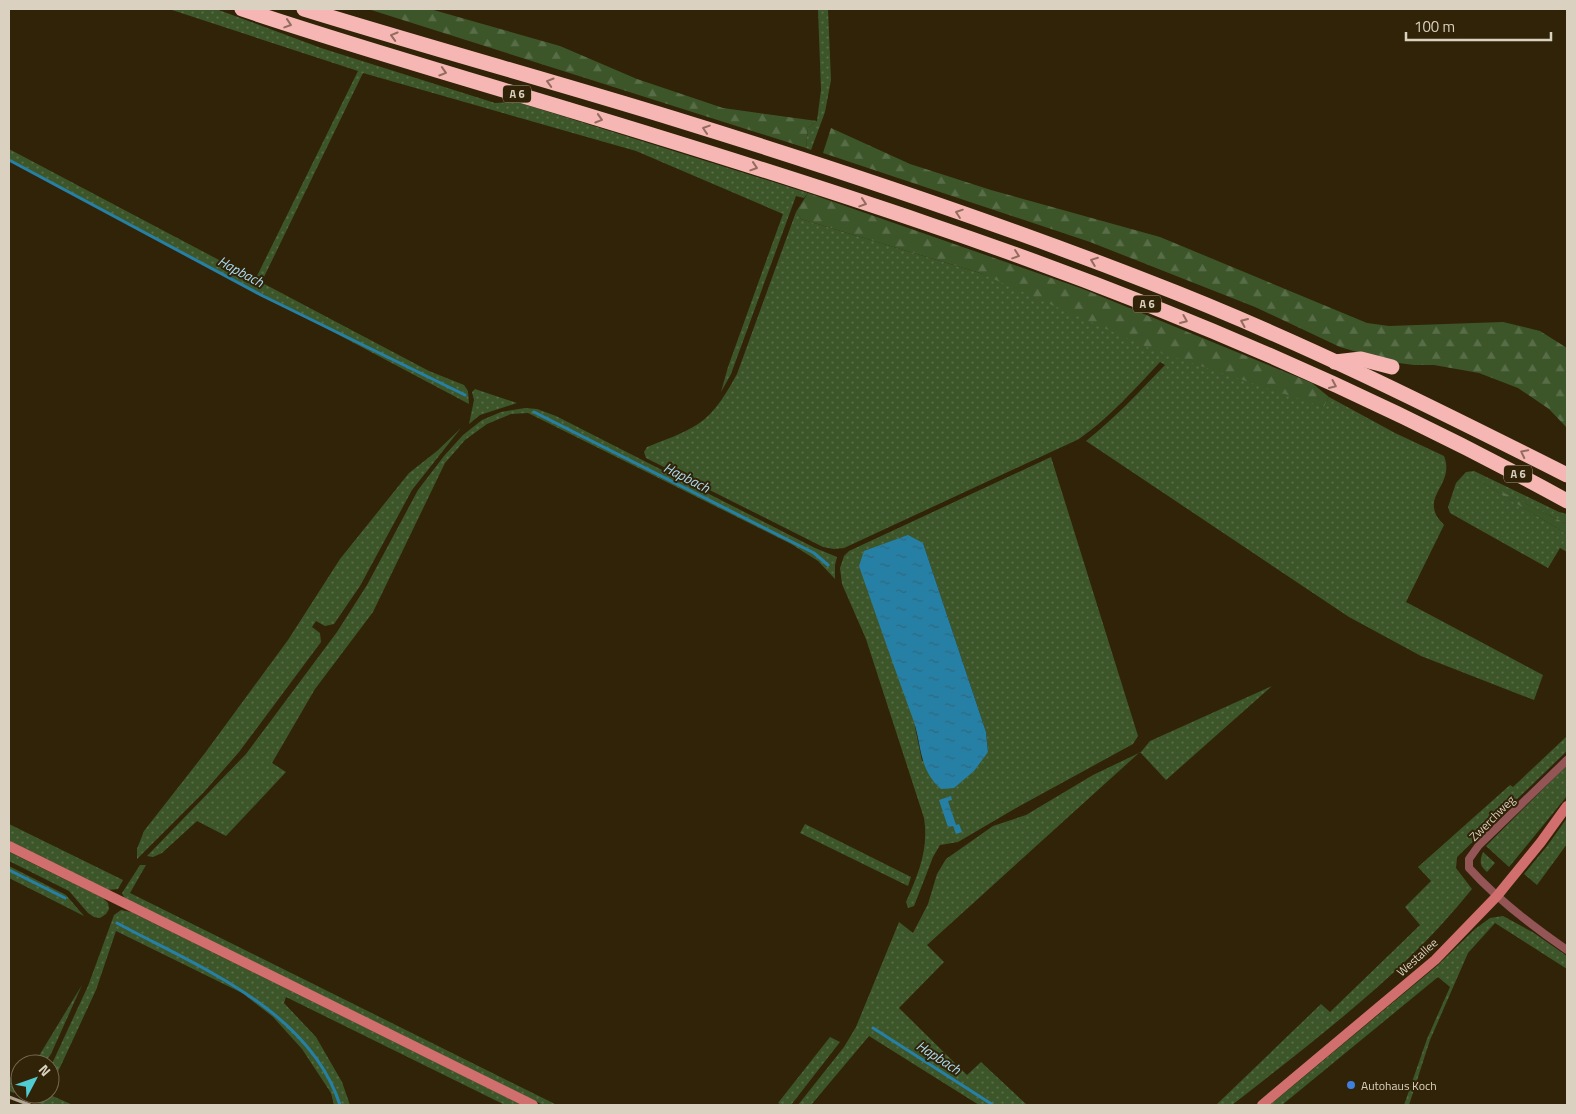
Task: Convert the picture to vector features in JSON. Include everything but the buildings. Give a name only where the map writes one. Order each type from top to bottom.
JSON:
[{"type":"highway","name":"A 6","points":[[242,9],[816,187],[1027,258],[1156,308],[1357,396],[1467,448],[1567,501]]},
{"type":"highway","name":"A 6","points":[[304,9],[675,119],[825,167],[1055,246],[1126,273],[1289,341],[1472,427],[1567,475]]},
{"type":"highway","points":[[1335,362],[1361,359],[1392,367]]},
{"type":"main road","name":"Westallee","points":[[1262,1105],[1435,960],[1479,916],[1541,842],[1567,806]]},
{"type":"main road","points":[[9,846],[533,1105]]},
{"type":"street","name":"Zwerchweg","points":[[1567,760],[1479,845],[1469,859],[1469,868],[1496,896],[1542,933],[1567,950]]},
{"type":"green space","points":[[169,9],[216,9],[321,48],[495,103],[517,102],[808,193],[804,198],[796,196],[731,374],[721,392],[728,367],[783,214],[636,151],[363,73],[263,279],[257,276],[358,71]]},
{"type":"green space","points":[[368,9],[430,9],[560,46],[637,79],[723,108],[817,121],[808,128],[806,148]]},
{"type":"green space","points":[[818,9],[828,9],[831,80],[825,112],[811,150],[806,148],[808,128],[817,121],[821,90]]},
{"type":"green space","points":[[831,128],[910,164],[991,190],[1160,237],[1367,323],[1389,326],[1503,322],[1540,331],[1567,348],[1567,428],[1549,409],[1518,388],[1479,373],[1434,365],[1391,362],[1340,347],[1255,307],[1090,242],[823,153]]},
{"type":"green space","points":[[9,149],[429,371],[464,385],[468,391],[469,404],[9,160]]},
{"type":"green space","points":[[808,193],[1083,289],[1312,383],[1329,397],[1324,407],[1156,351],[980,273],[801,219],[796,212]]},
{"type":"green space","points":[[796,212],[801,219],[980,273],[1324,407],[1329,397],[1395,433],[1444,456],[1446,473],[1434,505],[1438,518],[1444,525],[1406,602],[1543,675],[1534,700],[1421,656],[1349,617],[1086,441],[1117,414],[1165,365],[1160,362],[1131,393],[1079,439],[844,548],[823,547],[646,458],[644,452],[647,447],[673,437],[698,424],[716,408],[729,388],[737,374]]},
{"type":"green space","points":[[475,389],[517,403],[480,415],[469,424],[474,400],[472,392]]},
{"type":"green space","points":[[525,408],[537,409],[556,416],[815,548],[837,557],[835,579],[818,561],[791,544],[528,413],[511,414],[487,424],[465,440],[445,463],[373,612],[315,689],[272,763],[286,772],[226,836],[197,821],[162,853],[153,857],[147,856],[246,754],[337,632],[367,585],[418,490],[444,456],[463,435],[482,420],[501,412]]},
{"type":"green space","points":[[461,428],[412,490],[360,586],[334,624],[325,626],[316,621],[312,627],[320,633],[321,642],[239,752],[204,792],[137,859],[137,849],[144,831],[205,753],[288,640],[340,559],[409,473],[437,451]]},
{"type":"green space","points":[[1051,457],[1138,736],[1133,744],[958,842],[940,845],[933,857],[914,906],[908,908],[906,902],[924,851],[924,818],[866,639],[842,584],[840,568],[844,556],[849,551]],"holes":[[[923,543],[986,732],[988,752],[922,761],[915,727]]]},
{"type":"green space","points":[[1474,471],[1559,512],[1567,514],[1567,524],[1479,481],[1567,534],[1567,552],[1560,548],[1548,568],[1450,513],[1448,507],[1456,483],[1466,472]]},
{"type":"green space","points":[[1472,477],[1567,524],[1567,534]]},
{"type":"green space","points":[[1272,686],[1166,780],[1140,752],[1150,741]]},
{"type":"green space","points":[[1567,736],[1567,751],[1457,857],[1456,868],[1472,889],[1446,920],[1389,977],[1327,1030],[1232,1105],[1216,1105],[1321,1004],[1330,1012],[1420,925],[1405,907],[1431,881],[1418,867],[1510,785],[1513,787]]},
{"type":"green space","points":[[1139,753],[927,945],[944,962],[899,1008],[967,1075],[981,1062],[1027,1105],[979,1105],[869,1036],[811,1105],[798,1105],[844,1047],[856,1027],[899,922],[913,933],[928,904],[937,874],[946,859],[993,826],[1026,815],[1093,775]]},
{"type":"green space","points":[[1567,765],[1567,796],[1509,867],[1486,846]]},
{"type":"green space","points":[[1567,818],[1567,844],[1537,885],[1524,874]]},
{"type":"green space","points":[[9,824],[123,880],[118,889],[108,890],[9,841]]},
{"type":"green space","points":[[805,824],[911,877],[908,886],[800,833]]},
{"type":"green space","points":[[9,852],[103,898],[108,903],[109,909],[106,914],[100,918],[94,917],[88,913],[69,891],[9,861]]},
{"type":"green space","points":[[1483,852],[1495,863],[1487,872],[1481,864]]},
{"type":"green space","points":[[140,865],[146,865],[130,893],[557,1105],[543,1105],[125,899],[122,893]]},
{"type":"green space","points":[[9,866],[66,895],[84,916],[9,878]]},
{"type":"green space","points":[[121,910],[131,912],[522,1105],[505,1105],[286,997],[284,1003],[316,1037],[342,1082],[350,1105],[334,1105],[331,1093],[302,1049],[273,1017],[242,993],[116,931],[96,990],[60,1067],[60,1054],[56,1054],[88,986],[114,915]]},
{"type":"green space","points":[[1503,916],[1534,933],[1567,956],[1567,969],[1495,923],[1468,953],[1430,1040],[1409,1105],[1404,1105],[1427,1039],[1450,987],[1438,977],[1282,1105],[1270,1105],[1438,965],[1475,929],[1490,918]]},
{"type":"green space","points":[[82,985],[51,1054],[40,1054]]},
{"type":"green space","points":[[830,1037],[840,1042],[791,1105],[778,1103]]},
{"type":"green space","points":[[60,1099],[73,1105],[41,1104],[60,1104]]},
{"type":"water","points":[[908,535],[923,543],[986,732],[988,752],[974,771],[954,788],[941,789],[934,782],[925,766],[917,731],[859,566],[864,551]]},
{"type":"water","points":[[951,796],[952,800],[948,801],[956,825],[959,824],[962,832],[956,834],[953,826],[948,827],[939,800]]},
{"type":"waterway","name":"Hapbach","points":[[9,160],[263,296],[465,395]]},
{"type":"waterway","name":"Hapbach","points":[[534,412],[814,553],[828,565]]},
{"type":"waterway","points":[[9,870],[65,898]]},
{"type":"waterway","points":[[117,923],[215,975],[277,1017],[303,1042],[325,1071],[340,1105]]},
{"type":"waterway","name":"Hapbach","points":[[873,1028],[993,1105]]},
{"type":"railway","points":[[9,1097],[30,1105]]},
{"type":"place","name":"Autohaus Koch","points":[[1351,1085]]}]
